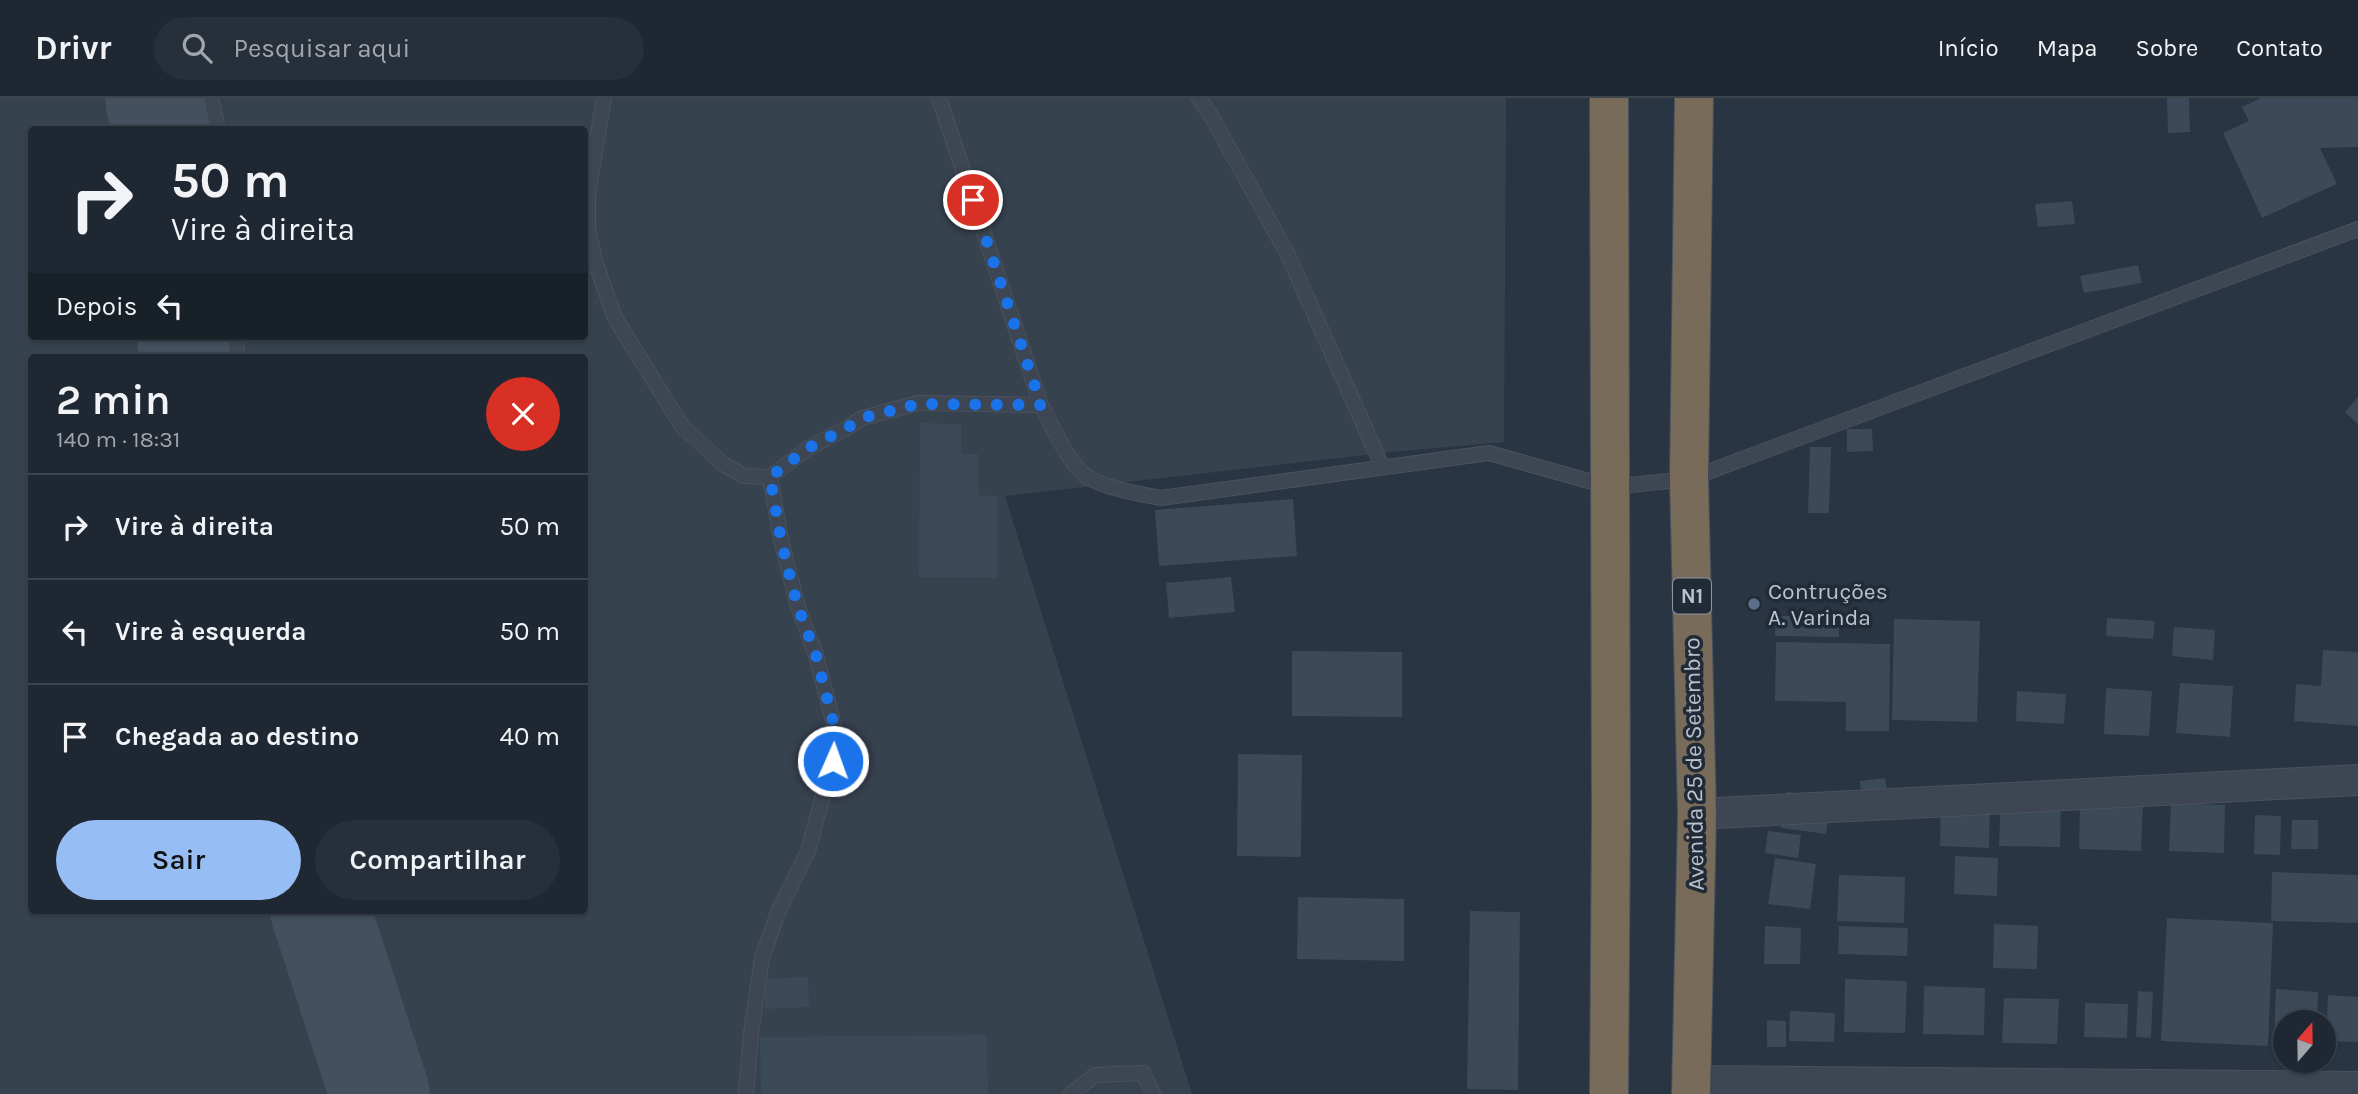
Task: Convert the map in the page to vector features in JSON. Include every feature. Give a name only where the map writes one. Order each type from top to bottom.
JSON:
[{"type":"highway","points":[[1609,98],[1609,1094]]},
{"type":"highway","name":"Avenida 25 de Setembro","points":[[1691,1087],[1697,814],[1689,479],[1694,98]]},
{"type":"street","points":[[1697,814],[2358,780]]},
{"type":"street","points":[[1691,1087],[2358,1087]]},
{"type":"lane","points":[[211,98],[217,126]]},
{"type":"lane","points":[[604,98],[588,194],[588,229],[596,264],[615,318],[682,426],[723,464],[744,476],[770,477],[808,448],[862,418],[918,404],[1041,405]]},
{"type":"lane","points":[[939,98],[1041,405],[1065,450],[1086,475],[1124,491],[1161,498],[1489,453],[1610,487],[1689,479],[2358,229]]},
{"type":"lane","points":[[1199,98],[1288,255],[1382,467]]},
{"type":"lane","points":[[746,1094],[751,1033],[762,958],[779,910],[808,851],[838,741],[816,655],[794,594],[770,477]]},
{"type":"lane","points":[[1070,1094],[1094,1075],[1143,1073],[1153,1094]]},
{"type":"shaded area","points":[[0,98],[1506,98],[1504,442],[1391,452],[1005,496],[1192,1094],[0,1094]]},
{"type":"building","points":[[2167,98],[2189,98],[2190,132],[2168,133]]},
{"type":"building","points":[[2261,98],[2358,98],[2358,147],[2320,148],[2337,184],[2262,218],[2223,133],[2249,121],[2242,107]]},
{"type":"building","points":[[2072,201],[2075,224],[2038,227],[2035,204]]},
{"type":"building","points":[[2138,265],[2142,283],[2084,293],[2080,276]]},
{"type":"building","points":[[2358,397],[2358,424],[2345,412]]},
{"type":"building","points":[[920,423],[961,424],[961,454],[978,454],[978,495],[997,496],[997,578],[919,577]]},
{"type":"building","points":[[1847,429],[1872,429],[1873,451],[1847,452]]},
{"type":"building","points":[[1810,447],[1831,447],[1829,513],[1808,513]]},
{"type":"building","points":[[1293,499],[1297,556],[1159,566],[1155,510]]},
{"type":"building","points":[[1231,577],[1235,612],[1169,618],[1166,583]]},
{"type":"building","points":[[1776,616],[1839,616],[1839,637],[1775,636]]},
{"type":"building","points":[[2107,618],[2155,621],[2153,639],[2106,636]]},
{"type":"building","points":[[1894,619],[1980,621],[1977,722],[1892,720]]},
{"type":"building","points":[[2174,627],[2215,630],[2213,660],[2172,656]]},
{"type":"building","points":[[1776,642],[1890,644],[1889,731],[1846,731],[1846,702],[1775,701]]},
{"type":"building","points":[[2323,650],[2358,652],[2358,726],[2294,721],[2296,684],[2321,686]]},
{"type":"building","points":[[1292,651],[1402,652],[1402,717],[1292,716]]},
{"type":"building","points":[[2180,683],[2233,686],[2230,737],[2176,733]]},
{"type":"building","points":[[2106,688],[2152,691],[2149,736],[2104,734]]},
{"type":"building","points":[[2017,691],[2066,694],[2064,724],[2016,721]]},
{"type":"building","points":[[1238,754],[1302,755],[1301,857],[1237,856]]},
{"type":"building","points":[[1885,778],[1888,795],[1862,798],[1860,781]]},
{"type":"building","points":[[1787,792],[1831,798],[1826,834],[1781,828]]},
{"type":"building","points":[[2001,798],[2061,799],[2060,847],[1999,846]]},
{"type":"building","points":[[1941,799],[1990,800],[1989,848],[1940,846]]},
{"type":"building","points":[[2080,802],[2143,804],[2141,851],[2079,849]]},
{"type":"building","points":[[2171,803],[2225,805],[2224,853],[2169,851]]},
{"type":"building","points":[[2255,815],[2281,816],[2280,855],[2254,854]]},
{"type":"building","points":[[2292,820],[2318,820],[2318,849],[2291,849]]},
{"type":"building","points":[[1768,831],[1801,835],[1798,858],[1765,853]]},
{"type":"building","points":[[1955,856],[1998,858],[1997,896],[1954,894]]},
{"type":"building","points":[[1775,858],[1816,864],[1810,909],[1768,904]]},
{"type":"building","points":[[2272,872],[2358,875],[2358,923],[2271,921]]},
{"type":"building","points":[[1839,875],[1905,877],[1904,923],[1837,921]]},
{"type":"building","points":[[1298,897],[1404,899],[1404,961],[1297,959]]},
{"type":"building","points":[[1470,911],[1520,912],[1518,1090],[1467,1089]]},
{"type":"building","points":[[2167,918],[2273,923],[2268,1046],[2161,1041]]},
{"type":"building","points":[[1994,924],[2038,926],[2037,969],[1993,968]]},
{"type":"building","points":[[1765,926],[1801,928],[1800,964],[1764,964]]},
{"type":"building","points":[[1839,926],[1908,928],[1907,956],[1838,954]]},
{"type":"building","points":[[808,977],[809,1007],[765,1009],[764,979]]},
{"type":"building","points":[[1845,979],[1907,981],[1905,1033],[1844,1032]]},
{"type":"building","points":[[1924,986],[1985,988],[1984,1035],[1923,1034]]},
{"type":"building","points":[[2276,989],[2318,992],[2317,1010],[2275,1010]]},
{"type":"building","points":[[2138,991],[2153,992],[2151,1038],[2136,1037]]},
{"type":"building","points":[[2328,995],[2358,997],[2358,1042],[2336,1041],[2336,1010],[2327,1010]]},
{"type":"building","points":[[2004,998],[2059,999],[2057,1044],[2002,1043]]},
{"type":"building","points":[[2085,1003],[2128,1004],[2127,1038],[2084,1037]]},
{"type":"building","points":[[1790,1011],[1835,1013],[1834,1042],[1789,1041]]},
{"type":"building","points":[[1767,1020],[1786,1021],[1786,1047],[1767,1047]]},
{"type":"building","points":[[987,1035],[988,1094],[761,1094],[760,1037]]},
{"type":"taxiway","points":[[155,98],[160,126]]},
{"type":"taxiway","points":[[187,340],[189,354]]},
{"type":"taxiway","points":[[321,914],[380,1094]]},
{"type":"place","name":"Contruções A. Varinda","points":[[1754,604]]},
{"type":"route","points":[[833,761],[838,741],[816,655],[792,585],[770,477],[808,448],[862,418],[918,404],[1041,405],[973,200]]}]
